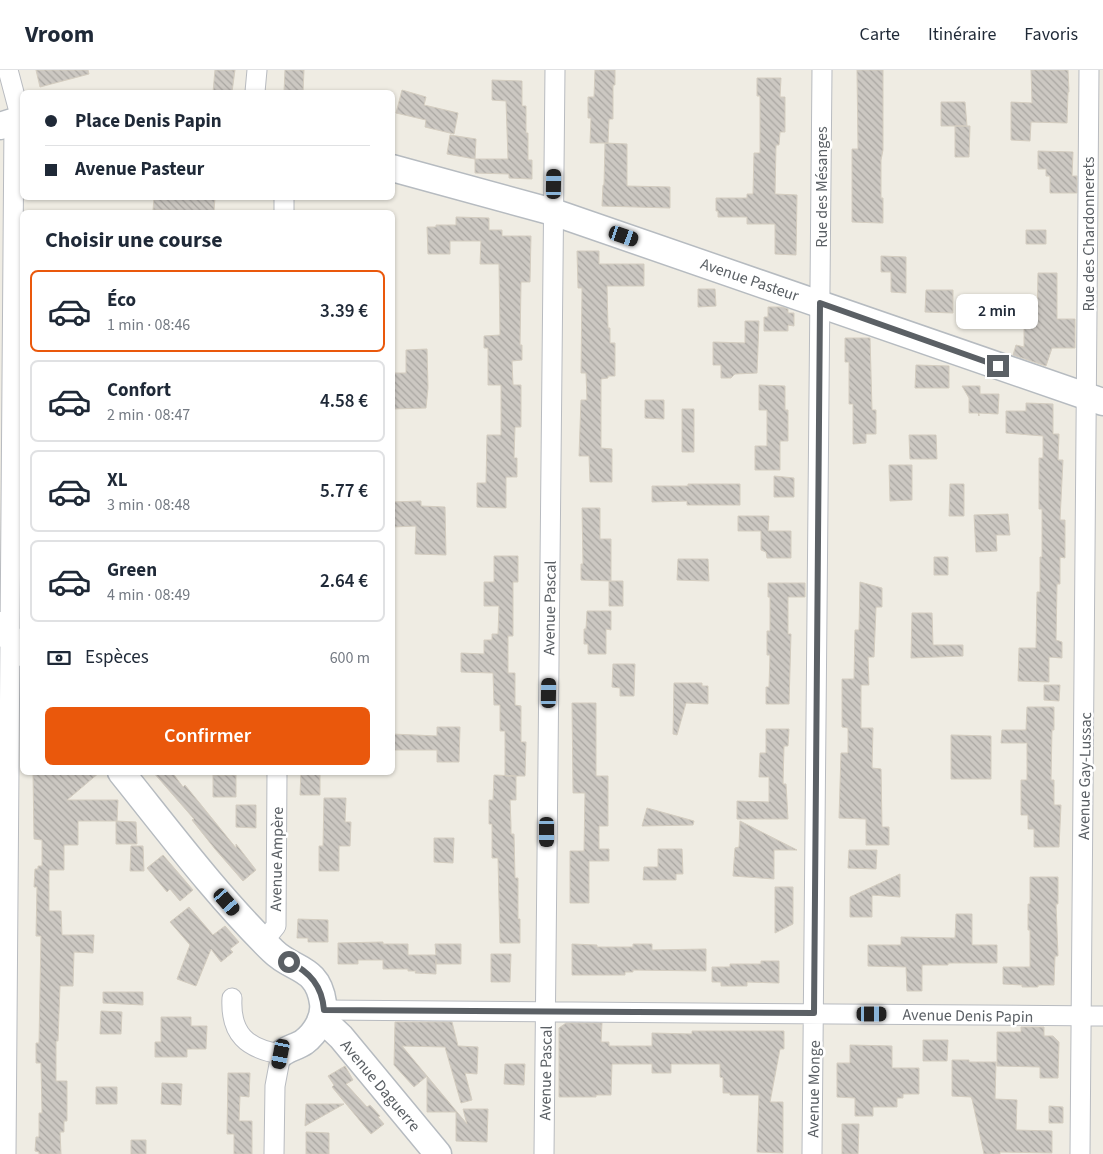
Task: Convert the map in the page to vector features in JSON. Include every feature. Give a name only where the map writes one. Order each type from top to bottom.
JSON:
[{"type":"street","points":[[6,1154],[14,121],[8,70]]},
{"type":"street","points":[[255,90],[257,70]]},
{"type":"street","name":"Avenue Pascal","points":[[544,1154],[555,70]]},
{"type":"street","name":"Rue des Mésanges","points":[[820,303],[822,70]]},
{"type":"street","name":"Rue des Chardonnerets","points":[[1089,70],[1095,400]]},
{"type":"street","name":"Avenue Pasteur","points":[[395,169],[553,212],[820,303],[1095,400]]},
{"type":"street","name":"Avenue Monge","points":[[812,1154],[820,303]]},
{"type":"street","name":"Avenue Gay-Lussac","points":[[1080,1154],[1081,1016],[1095,400]]},
{"type":"street","points":[[123,775],[227,902],[272,950],[302,968],[312,977],[319,989],[323,1014],[315,1031],[304,1042],[281,1054],[266,1052],[253,1047],[242,1038],[235,1026],[231,1012],[232,998]]},
{"type":"street","name":"Avenue Ampère","points":[[272,950],[276,926],[277,775]]},
{"type":"street","name":"Avenue Denis Papin","points":[[323,1014],[546,1011],[1103,1016]]},
{"type":"street","name":"Avenue Daguerre","points":[[323,1014],[438,1154]]},
{"type":"street","points":[[274,1154],[275,1086],[281,1054]]},
{"type":"building","points":[[36,70],[88,70],[89,74],[40,87]]},
{"type":"building","points":[[215,70],[235,70],[232,90],[213,90]]},
{"type":"building","points":[[285,70],[304,70],[303,90],[284,90]]},
{"type":"building","points":[[595,70],[615,70],[613,119],[609,119],[608,143],[590,143],[591,118],[588,118],[588,97],[594,97]]},
{"type":"building","points":[[857,70],[883,70],[881,198],[883,198],[883,223],[852,222],[852,149],[858,149]]},
{"type":"building","points":[[1031,70],[1068,70],[1067,123],[1031,122],[1030,141],[1011,140],[1011,102],[1032,103]]},
{"type":"building","points":[[757,78],[781,78],[780,97],[785,97],[785,132],[780,132],[779,145],[776,145],[775,194],[797,195],[796,255],[775,254],[775,224],[747,224],[747,217],[718,217],[718,211],[716,211],[716,198],[747,198],[747,194],[753,194],[754,153],[760,153],[760,96],[757,96]]},
{"type":"building","points":[[492,80],[522,81],[522,106],[526,106],[528,160],[532,160],[532,179],[509,178],[509,174],[475,173],[475,159],[508,159],[506,101],[492,100]]},
{"type":"building","points":[[402,90],[426,97],[424,105],[458,113],[454,134],[425,127],[426,120],[396,113]]},
{"type":"building","points":[[941,102],[965,102],[967,126],[941,126]]},
{"type":"building","points":[[955,126],[970,126],[969,157],[955,157]]},
{"type":"building","points":[[450,135],[476,139],[475,159],[447,154]]},
{"type":"building","points":[[605,143],[627,144],[627,186],[670,187],[670,208],[602,206]]},
{"type":"building","points":[[1038,151],[1073,152],[1072,176],[1077,176],[1077,193],[1050,193],[1050,176],[1046,176],[1046,169],[1038,169]]},
{"type":"building","points":[[154,200],[215,200],[214,210],[153,210]]},
{"type":"building","points":[[456,217],[489,218],[489,230],[502,230],[502,236],[531,236],[530,282],[521,282],[520,345],[522,345],[522,360],[512,361],[513,385],[521,385],[521,427],[515,427],[514,458],[517,458],[517,477],[506,477],[506,508],[477,507],[477,483],[486,483],[487,435],[501,435],[501,385],[488,385],[488,348],[484,348],[484,336],[500,335],[499,264],[480,264],[481,241],[450,241],[450,254],[428,254],[427,227],[456,225]]},
{"type":"building","points":[[1026,230],[1046,230],[1046,244],[1026,244]]},
{"type":"building","points":[[577,251],[599,251],[599,264],[644,264],[644,286],[607,286],[610,343],[615,343],[615,376],[601,379],[601,448],[612,449],[612,482],[590,482],[589,456],[579,456],[581,400],[587,400],[586,373],[581,373],[582,288],[578,288]]},
{"type":"building","points":[[881,256],[906,257],[906,293],[891,292],[891,272],[881,272]]},
{"type":"building","points":[[1038,273],[1057,273],[1057,319],[1075,319],[1075,348],[1052,348],[1046,366],[1013,355],[1016,345],[1024,347],[1024,319],[1037,319]]},
{"type":"building","points":[[698,289],[715,289],[716,306],[698,307]]},
{"type":"building","points":[[926,290],[953,290],[953,313],[925,312]]},
{"type":"building","points":[[768,307],[782,307],[788,309],[788,313],[794,313],[794,326],[788,325],[788,331],[764,331],[764,317],[768,317]]},
{"type":"building","points":[[745,321],[759,321],[757,373],[735,374],[731,378],[721,378],[721,365],[713,365],[713,342],[745,343]]},
{"type":"building","points":[[845,338],[870,338],[872,410],[876,410],[876,434],[866,434],[866,443],[853,444],[853,404],[849,404],[849,362],[845,362]]},
{"type":"building","points":[[427,349],[428,388],[426,408],[395,409],[395,373],[406,373],[406,350]]},
{"type":"building","points":[[916,365],[949,366],[949,388],[915,388]]},
{"type":"building","points":[[759,385],[785,386],[785,410],[788,410],[788,441],[780,441],[780,470],[755,470],[755,446],[767,446],[767,410],[759,410]]},
{"type":"building","points":[[962,386],[980,386],[980,394],[999,394],[998,414],[979,413],[979,416],[978,413],[969,413],[969,398]]},
{"type":"building","points":[[645,400],[664,400],[664,419],[645,418]]},
{"type":"building","points":[[1026,403],[1053,404],[1053,434],[1059,434],[1058,460],[1063,460],[1060,520],[1065,520],[1065,558],[1060,557],[1060,584],[1057,584],[1056,640],[1062,642],[1062,658],[1049,657],[1049,682],[1018,681],[1019,648],[1036,648],[1037,592],[1040,592],[1040,557],[1042,557],[1042,509],[1039,509],[1039,458],[1043,458],[1043,436],[1006,433],[1006,411],[1026,411]]},
{"type":"building","points":[[682,409],[694,409],[694,452],[682,452]]},
{"type":"building","points":[[909,435],[936,435],[937,459],[910,459]]},
{"type":"building","points":[[889,465],[912,465],[912,500],[890,501]]},
{"type":"building","points":[[774,476],[794,478],[794,497],[774,497]]},
{"type":"building","points":[[688,484],[740,484],[740,505],[687,505],[687,501],[652,502],[652,486],[688,486]]},
{"type":"building","points":[[950,484],[964,484],[964,516],[949,516]]},
{"type":"building","points":[[421,501],[421,506],[445,507],[446,555],[415,554],[416,526],[395,527],[395,502]]},
{"type":"building","points":[[582,508],[600,508],[600,539],[611,539],[611,581],[581,580],[581,564],[583,564]]},
{"type":"building","points":[[1008,514],[1010,535],[996,535],[997,551],[976,552],[974,515]]},
{"type":"building","points":[[738,516],[769,516],[768,531],[791,531],[791,558],[767,558],[766,552],[761,550],[761,531],[738,531]]},
{"type":"building","points":[[494,556],[518,556],[518,582],[513,582],[513,636],[508,636],[508,673],[515,673],[515,705],[521,706],[521,742],[526,742],[525,776],[505,776],[505,731],[500,731],[500,705],[494,705],[493,673],[461,672],[461,653],[484,654],[484,640],[492,640],[492,634],[498,634],[499,606],[484,606],[484,582],[494,582]]},
{"type":"building","points":[[934,557],[948,557],[948,575],[934,575]]},
{"type":"building","points":[[678,559],[708,559],[709,581],[677,580]]},
{"type":"building","points":[[609,581],[623,581],[623,606],[609,606]]},
{"type":"building","points":[[860,582],[882,588],[882,607],[876,607],[874,657],[868,657],[869,685],[861,685],[861,728],[873,728],[872,768],[881,769],[882,827],[889,827],[889,845],[866,845],[866,819],[839,818],[841,753],[848,753],[848,728],[842,727],[842,679],[854,679],[855,630],[859,630]]},
{"type":"building","points":[[768,583],[805,583],[805,597],[788,597],[788,634],[791,634],[789,704],[766,704],[766,687],[769,687],[770,655],[767,655],[767,631],[770,631]]},
{"type":"building","points":[[587,611],[611,611],[611,630],[606,629],[606,654],[588,654],[588,644],[584,644]]},
{"type":"building","points":[[912,613],[932,613],[933,645],[963,645],[963,656],[911,658]]},
{"type":"building","points":[[613,664],[635,664],[634,696],[620,696],[620,688],[612,687]]},
{"type":"building","points":[[674,683],[702,683],[702,686],[708,686],[708,704],[686,703],[677,735],[673,734]]},
{"type":"building","points":[[1044,685],[1060,685],[1059,701],[1044,700]]},
{"type":"building","points":[[572,703],[596,703],[596,776],[608,776],[608,826],[599,826],[599,849],[609,849],[609,861],[589,861],[589,903],[570,903],[570,851],[584,851],[585,793],[573,793]]},
{"type":"building","points":[[1027,707],[1054,707],[1051,780],[1054,780],[1054,805],[1061,805],[1059,847],[1034,847],[1034,829],[1028,829],[1028,815],[1021,815],[1021,780],[1027,780],[1027,743],[1001,743],[1002,730],[1026,730]]},
{"type":"building","points":[[437,727],[460,727],[459,762],[437,762],[437,750],[395,750],[395,734],[437,736]]},
{"type":"building","points":[[766,729],[789,729],[788,746],[784,746],[783,784],[786,784],[788,819],[737,819],[737,801],[769,802],[769,777],[759,777],[760,753],[766,753]]},
{"type":"building","points":[[951,735],[991,736],[991,779],[951,779]]},
{"type":"building","points":[[33,775],[96,775],[67,800],[118,800],[117,821],[78,821],[78,845],[64,845],[64,870],[49,870],[49,911],[61,911],[62,935],[94,935],[93,953],[74,952],[73,986],[60,986],[58,1041],[56,1041],[56,1081],[67,1081],[67,1121],[64,1121],[64,1132],[60,1132],[61,1154],[39,1154],[39,1152],[35,1151],[36,1137],[39,1137],[39,1113],[42,1113],[41,1063],[36,1063],[36,1043],[39,1043],[41,936],[36,936],[37,887],[34,887],[35,869],[38,869],[38,866],[42,866],[42,840],[34,839]]},
{"type":"building","points":[[156,775],[174,775],[183,787],[185,785],[256,870],[243,881],[192,820],[194,819]]},
{"type":"building","points":[[213,775],[236,775],[236,797],[213,797]]},
{"type":"building","points":[[301,775],[320,775],[320,795],[300,795]]},
{"type":"building","points":[[494,775],[516,776],[516,800],[510,800],[511,834],[514,834],[515,878],[518,878],[520,943],[500,943],[498,858],[492,858],[492,824],[489,824],[489,800],[493,800]]},
{"type":"building","points":[[324,798],[346,798],[345,822],[351,822],[350,846],[339,846],[339,871],[319,871],[319,846],[323,846]]},
{"type":"building","points":[[236,805],[256,805],[256,828],[236,827]]},
{"type":"building","points":[[647,808],[694,821],[693,825],[642,826]]},
{"type":"building","points":[[116,821],[136,822],[137,844],[116,844]]},
{"type":"building","points":[[740,821],[797,850],[774,850],[774,879],[733,876],[735,848],[739,847]]},
{"type":"building","points":[[434,838],[454,838],[453,863],[434,862]]},
{"type":"building","points":[[131,846],[143,846],[144,871],[130,871]]},
{"type":"building","points":[[658,849],[682,849],[683,874],[676,874],[676,880],[643,880],[644,867],[658,867]]},
{"type":"building","points":[[849,850],[877,850],[876,869],[848,868]]},
{"type":"building","points":[[163,855],[193,890],[180,901],[170,889],[167,892],[147,868]]},
{"type":"building","points":[[900,874],[900,897],[872,895],[872,917],[850,917],[850,897]]},
{"type":"building","points":[[1030,877],[1058,877],[1058,904],[1056,904],[1058,956],[1055,956],[1054,985],[1022,987],[1022,985],[1003,984],[1003,967],[1030,967],[1028,904],[1030,904]]},
{"type":"building","points":[[775,887],[793,887],[793,924],[775,933]]},
{"type":"building","points":[[189,907],[213,935],[225,926],[239,942],[230,949],[233,952],[221,962],[211,949],[196,986],[177,979],[190,945],[170,922]]},
{"type":"building","points":[[956,914],[972,914],[972,945],[997,945],[997,963],[922,965],[922,991],[907,991],[906,967],[868,966],[868,945],[901,945],[901,937],[955,938]]},
{"type":"building","points":[[298,919],[328,920],[328,942],[308,942],[308,938],[297,938]]},
{"type":"building","points":[[383,942],[383,944],[408,944],[408,955],[436,955],[435,944],[461,944],[461,964],[436,964],[436,974],[415,973],[416,971],[408,971],[408,969],[383,969],[383,960],[358,960],[358,964],[338,964],[338,943]]},
{"type":"building","points":[[572,944],[597,945],[597,947],[633,947],[633,944],[652,944],[652,950],[706,949],[706,971],[633,970],[633,972],[625,972],[625,975],[572,975]]},
{"type":"building","points":[[491,954],[511,954],[510,982],[491,982]]},
{"type":"building","points":[[761,961],[779,961],[779,983],[747,982],[747,986],[721,986],[721,982],[712,982],[712,967],[730,967],[730,964],[761,964]]},
{"type":"building","points":[[103,992],[143,992],[143,1005],[103,1003]]},
{"type":"building","points":[[101,1011],[122,1012],[121,1034],[100,1034]]},
{"type":"building","points":[[161,1017],[191,1017],[191,1026],[207,1026],[206,1049],[187,1049],[187,1057],[155,1057],[155,1042],[161,1042]]},
{"type":"building","points":[[395,1022],[452,1022],[458,1046],[478,1047],[477,1074],[465,1073],[472,1100],[461,1103],[445,1047],[402,1046],[427,1076],[414,1087],[394,1065]]},
{"type":"building","points":[[566,1023],[602,1023],[601,1042],[609,1042],[609,1046],[652,1046],[652,1033],[692,1034],[692,1031],[784,1031],[784,1049],[780,1049],[770,1102],[783,1102],[783,1153],[757,1152],[759,1095],[730,1095],[730,1093],[723,1093],[723,1078],[720,1077],[720,1064],[671,1064],[671,1073],[652,1073],[652,1064],[612,1064],[611,1095],[559,1097],[559,1028]]},
{"type":"building","points":[[1021,1027],[1044,1027],[1044,1036],[1053,1036],[1059,1042],[1058,1078],[1040,1078],[1040,1067],[997,1066],[997,1032],[1021,1032]]},
{"type":"building","points":[[923,1040],[948,1040],[947,1061],[923,1061]]},
{"type":"building","points":[[850,1045],[892,1046],[892,1068],[919,1068],[919,1094],[903,1094],[903,1098],[897,1098],[897,1107],[873,1107],[873,1116],[855,1116],[855,1098],[837,1097],[837,1063],[850,1063]]},
{"type":"building","points":[[952,1060],[996,1062],[995,1099],[1017,1100],[1016,1130],[1052,1131],[1052,1153],[1000,1152],[1000,1154],[984,1154],[971,1097],[952,1096]]},
{"type":"building","points":[[505,1064],[525,1064],[524,1085],[504,1084]]},
{"type":"building","points":[[345,1066],[353,1080],[346,1084],[367,1107],[370,1105],[380,1116],[378,1117],[384,1124],[371,1134],[332,1087],[334,1085],[328,1076]]},
{"type":"building","points":[[228,1073],[250,1073],[249,1097],[240,1096],[239,1121],[252,1121],[252,1154],[234,1154],[234,1134],[227,1134]]},
{"type":"building","points":[[427,1076],[467,1124],[463,1109],[488,1109],[487,1142],[456,1141],[456,1112],[427,1112]]},
{"type":"building","points":[[162,1083],[182,1084],[181,1105],[161,1104]]},
{"type":"building","points":[[96,1087],[117,1087],[117,1104],[96,1104]]},
{"type":"building","points":[[306,1104],[344,1104],[305,1126]]},
{"type":"building","points":[[1049,1106],[1063,1107],[1063,1123],[1049,1123]]},
{"type":"building","points":[[842,1124],[859,1124],[858,1154],[842,1154]]},
{"type":"building","points":[[306,1132],[329,1133],[329,1154],[306,1154]]},
{"type":"building","points":[[131,1140],[146,1140],[146,1154],[131,1154]]},
{"type":"route","points":[[289,962],[302,968],[312,977],[319,989],[324,1010],[814,1013],[820,303],[998,366]]}]
